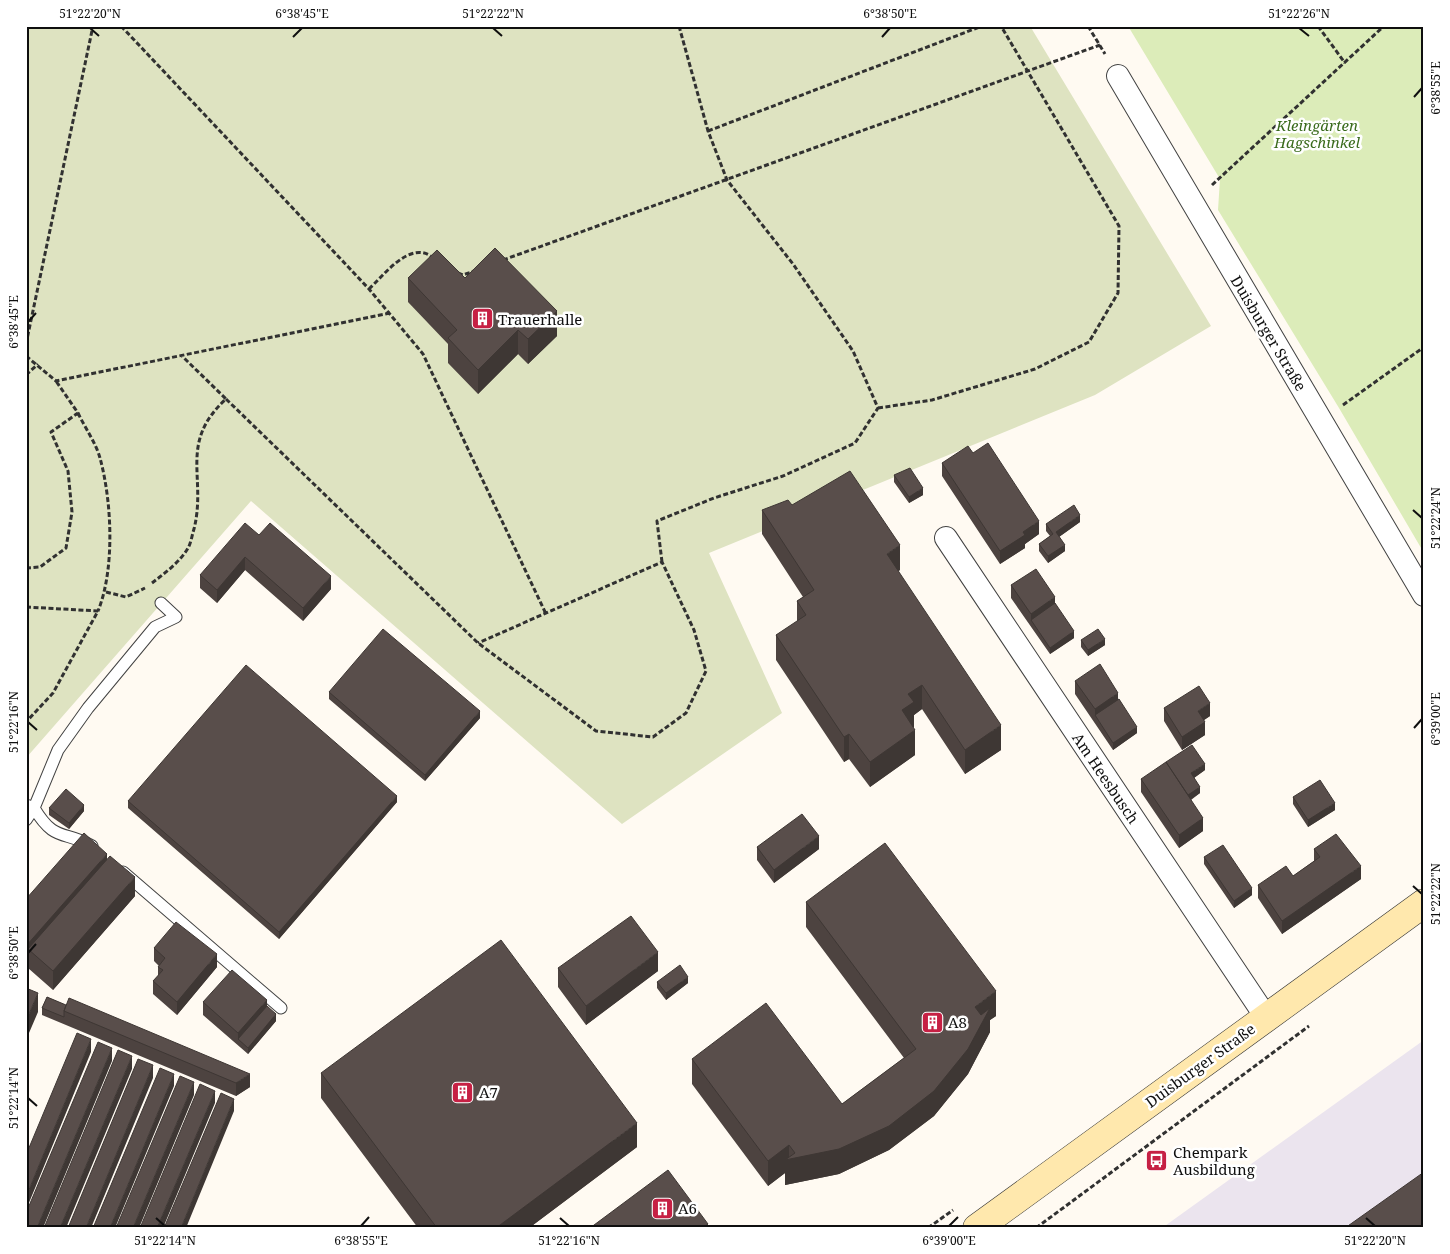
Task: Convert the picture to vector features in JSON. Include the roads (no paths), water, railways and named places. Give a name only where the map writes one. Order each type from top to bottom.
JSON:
[{"type":"main road","name":"Duisburger Straße","points":[[977,1228],[1424,903]]},
{"type":"street","name":"Duisburger Straße","points":[[1118,76],[1423,591]]},
{"type":"street","name":"Am Heesbusch","points":[[946,538],[1266,1017]]},
{"type":"lane","points":[[26,820],[30,807],[58,750],[88,708],[155,626],[176,618],[161,603]]},
{"type":"lane","points":[[30,807],[56,834],[90,844],[98,850]]},
{"type":"lane","points":[[112,863],[281,1008]]},
{"type":"place","name":"Trauerhalle","points":[[482,319]]},
{"type":"place","name":"A8","points":[[932,1022]]},
{"type":"place","name":"A7","points":[[463,1092]]},
{"type":"place","name":"Chempark Ausbildung","points":[[1157,1161]]},
{"type":"place","name":"A6","points":[[662,1208]]},
{"type":"park label","name":"Kleingärten Hagschinkel","points":[[1317,134]]}]
